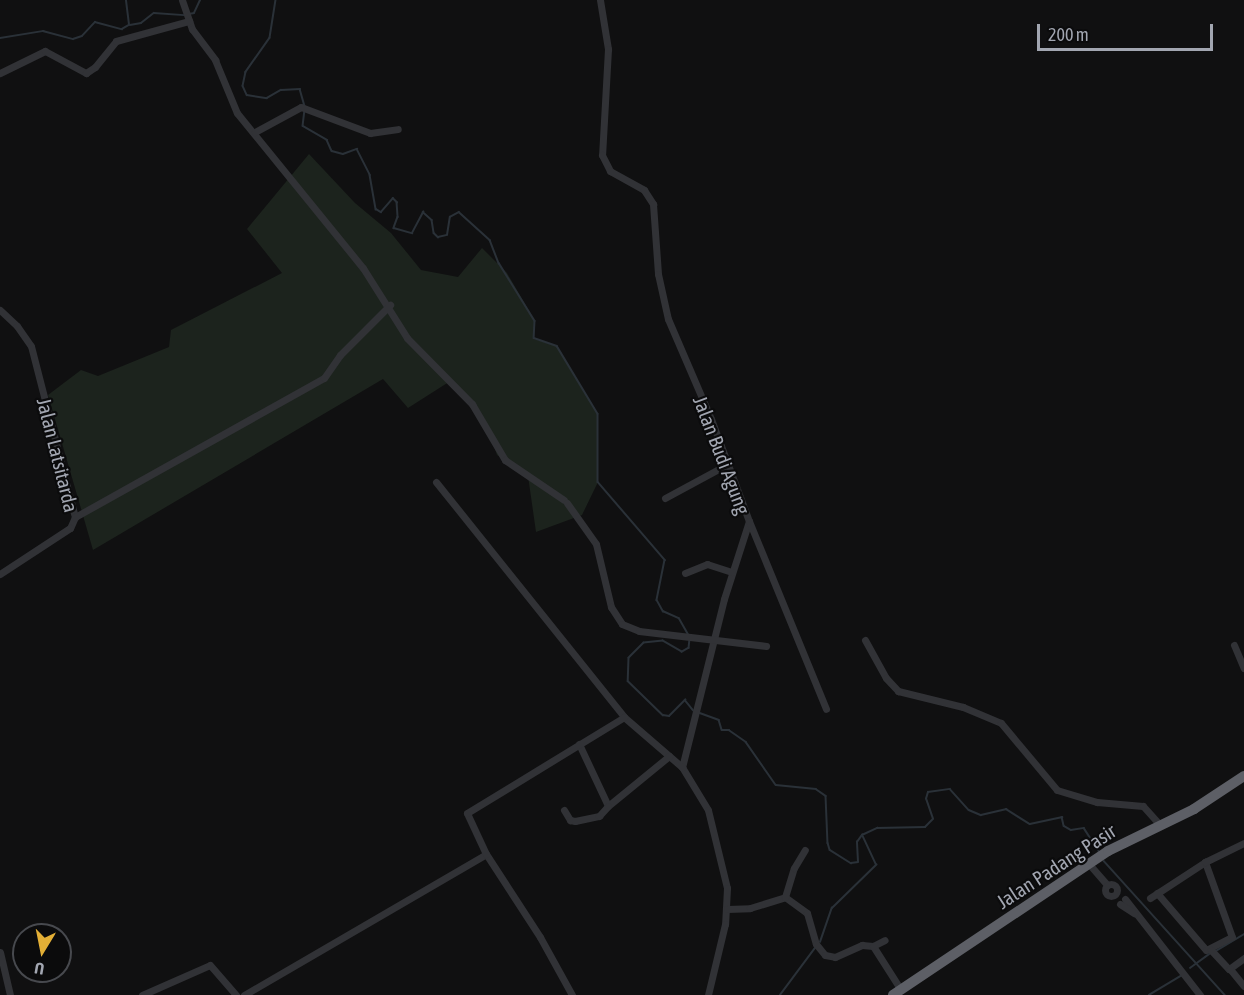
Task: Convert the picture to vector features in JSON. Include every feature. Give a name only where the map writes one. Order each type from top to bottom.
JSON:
[{"type":"highway","name":"Jalan Padang Pasir","points":[[897,992],[1108,851],[1206,802],[1244,776]]},
{"type":"street","name":"Jalan Budi Agung","points":[[600,0],[608,48],[602,100],[602,155],[610,171],[644,190],[653,204],[658,274],[668,319],[728,464],[748,520],[713,638],[682,767]]},
{"type":"street","points":[[184,4],[188,19],[215,60],[232,105],[390,305],[407,338],[472,404],[505,460],[565,501],[596,544],[608,597],[620,622],[632,629],[766,646]]},
{"type":"street","points":[[0,72],[45,51],[86,73],[95,67],[116,41],[188,19]]},
{"type":"street","points":[[255,132],[304,108],[370,133],[398,129]]},
{"type":"street","points":[[75,517],[324,378],[340,355],[390,305]]},
{"type":"street","name":"Jalan Latsitarda","points":[[0,310],[17,326],[31,346],[75,517],[70,528],[0,574]]},
{"type":"street","points":[[665,498],[728,464]]},
{"type":"street","points":[[436,482],[624,717],[682,767],[708,810],[725,873],[727,909],[708,995]]},
{"type":"street","points":[[748,520],[826,708]]},
{"type":"street","points":[[685,573],[707,564],[732,572]]},
{"type":"street","points":[[865,640],[898,691],[963,707],[1001,723],[1057,790],[1097,802],[1146,808],[1160,825]]},
{"type":"street","points":[[1234,645],[1244,668]]},
{"type":"street","points":[[572,995],[540,937],[486,854],[468,819],[468,811],[624,717]]},
{"type":"street","points":[[579,744],[608,806]]},
{"type":"street","points":[[564,810],[570,820],[576,821],[599,816],[669,756]]},
{"type":"street","points":[[1244,843],[1205,862],[1153,896],[1205,949],[1213,952],[1244,986]]},
{"type":"street","points":[[785,897],[794,868],[806,850]]},
{"type":"street","points":[[244,995],[486,854]]},
{"type":"street","points":[[1091,862],[1107,885],[1114,884],[1119,897],[1141,918],[1200,995]]},
{"type":"street","points":[[1205,862],[1233,934],[1213,952]]},
{"type":"street","points":[[727,909],[750,908],[785,897]]},
{"type":"street","points":[[785,897],[807,913],[817,946],[835,957],[862,945],[873,946],[885,940]]},
{"type":"street","points":[[873,946],[897,992]]},
{"type":"street","points":[[0,952],[10,995]]},
{"type":"street","points":[[1230,969],[1244,958]]},
{"type":"street","points":[[142,995],[211,965],[236,995]]},
{"type":"shaded area","points":[[309,154],[355,203],[391,233],[421,270],[458,277],[482,248],[507,273],[535,321],[534,339],[557,346],[598,414],[598,482],[582,515],[536,532],[528,476],[497,455],[484,418],[452,380],[408,408],[383,379],[93,550],[48,395],[81,370],[98,376],[169,347],[171,330],[282,273],[247,229]]},
{"type":"waterway","points":[[0,38],[43,31],[73,39],[82,36],[95,22],[122,29],[129,25],[126,0]]},
{"type":"waterway","points":[[189,14],[194,13],[200,0]]},
{"type":"waterway","points":[[276,0],[270,38],[246,72],[243,86],[247,95],[267,98],[281,90],[300,89],[305,106]]},
{"type":"waterway","points":[[130,25],[141,23],[154,13],[184,15]]},
{"type":"waterway","points":[[305,110],[303,126],[327,140],[332,151],[343,154],[357,149],[370,175],[376,209],[381,212],[393,198],[397,202],[398,217],[394,228],[412,233],[423,212],[432,220],[434,233],[438,237],[447,235],[450,217],[459,212],[490,240],[499,263],[535,321],[534,338],[557,346],[598,414],[598,482],[665,560],[657,600],[663,611],[679,618],[689,635]]},
{"type":"waterway","points":[[690,639],[689,648],[682,652],[663,641],[644,643],[629,658],[628,681],[663,715],[669,716],[685,700],[693,710]]},
{"type":"waterway","points":[[700,713],[719,720],[722,730],[729,730],[746,742],[776,785],[816,789],[826,796],[830,850],[851,863],[858,862],[857,842],[862,835],[877,828],[925,827],[933,819],[926,799],[928,792],[950,789],[969,810],[981,815],[1006,809],[1030,824],[1062,817],[1064,826],[1071,830],[1084,828],[1099,851]]},
{"type":"waterway","points":[[820,942],[832,908],[876,865],[863,837]]},
{"type":"waterway","points":[[1104,861],[1225,995]]},
{"type":"waterway","points":[[1216,951],[1244,934]]},
{"type":"waterway","points":[[780,995],[815,948]]},
{"type":"waterway","points":[[1190,968],[1211,953]]},
{"type":"waterway","points":[[1149,995],[1182,975]]}]
